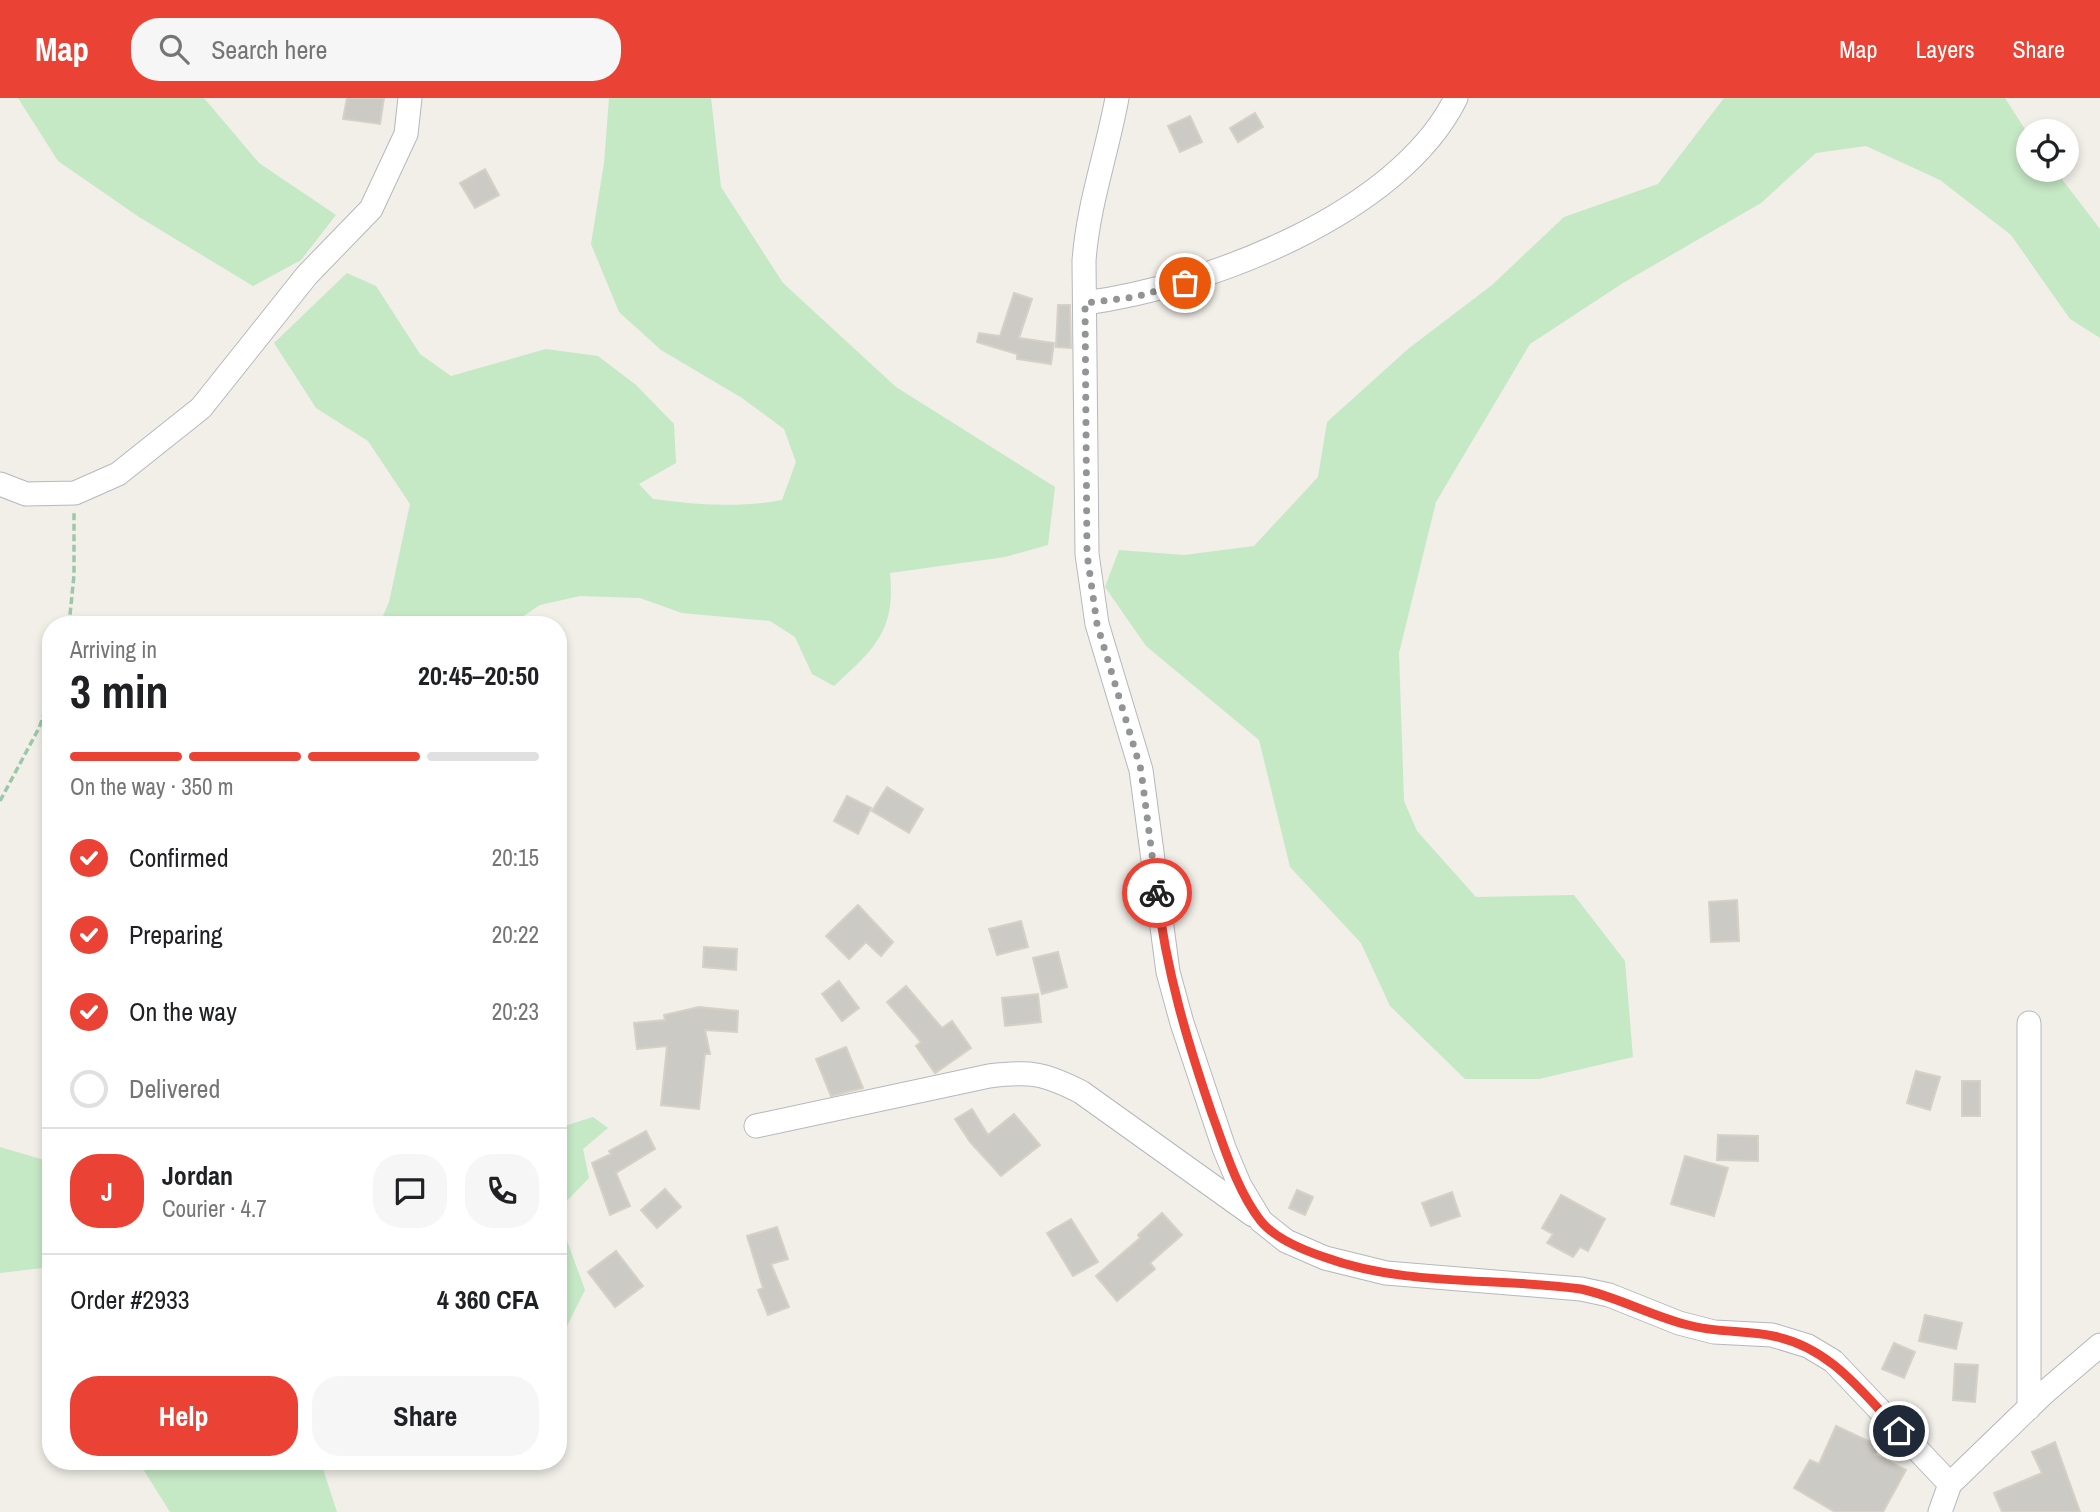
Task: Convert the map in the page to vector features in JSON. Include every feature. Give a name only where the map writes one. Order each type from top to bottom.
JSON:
[{"type":"street","points":[[0,484],[26,494],[75,492],[118,474],[201,408],[307,275],[371,209],[406,134],[410,98]]},
{"type":"street","points":[[1117,98],[1105,158],[1087,220],[1087,554],[1097,624],[1141,770],[1161,935],[1182,1023],[1224,1148],[1261,1221]]},
{"type":"street","points":[[1085,303],[1135,297],[1185,283],[1249,258],[1335,216],[1382,185],[1420,151],[1456,98]]},
{"type":"street","points":[[2029,1023],[2029,1408]]},
{"type":"street","points":[[756,1126],[989,1076],[1018,1073],[1050,1076],[1081,1092],[1286,1241],[1325,1258],[1386,1273],[1581,1289],[1609,1295],[1679,1323],[1714,1332],[1772,1335],[1808,1346],[1833,1361],[1950,1484]]},
{"type":"street","points":[[1940,1512],[1950,1484],[2100,1345]]},
{"type":"path","points":[[70,616],[74,575],[75,492]]},
{"type":"path","points":[[0,801],[42,720]]},
{"type":"green space","points":[[18,98],[204,98],[259,163],[336,215],[301,260],[253,286],[139,217],[58,161]]},
{"type":"green space","points":[[609,98],[711,98],[721,187],[783,283],[896,387],[1055,487],[1048,545],[1005,557],[890,573],[889,610],[879,637],[860,661],[834,686],[812,674],[795,637],[770,621],[682,613],[640,598],[580,596],[540,605],[524,616],[383,616],[389,602],[410,504],[368,441],[316,408],[274,343],[347,273],[376,286],[420,354],[451,376],[546,349],[598,356],[636,385],[674,424],[676,463],[639,484],[653,499],[718,505],[782,500],[796,462],[784,429],[742,398],[661,350],[619,312],[591,244],[604,163]]},
{"type":"green space","points":[[1724,98],[2005,98],[2018,119],[2016,119],[2016,182],[2064,182],[2100,229],[2100,338],[2070,319],[2011,235],[1940,180],[1866,146],[1816,153],[1761,203],[1623,283],[1530,344],[1436,502],[1399,653],[1404,801],[1417,831],[1476,897],[1574,895],[1625,961],[1633,1057],[1539,1079],[1465,1079],[1390,1006],[1361,943],[1290,867],[1259,740],[1146,646],[1105,587],[1119,550],[1184,555],[1254,546],[1318,477],[1327,422],[1408,349],[1492,285],[1564,217],[1658,184]]},
{"type":"green space","points":[[593,1117],[608,1128],[583,1149],[589,1178],[567,1201],[567,1125]]},
{"type":"green space","points":[[0,1147],[42,1159],[42,1268],[0,1273]]},
{"type":"green space","points":[[567,1241],[585,1290],[567,1326]]},
{"type":"green space","points":[[144,1470],[323,1470],[337,1512],[170,1512]]},
{"type":"building","points":[[347,98],[384,98],[380,124],[343,119]]},
{"type":"building","points":[[1255,113],[1263,127],[1238,142],[1230,128]]},
{"type":"building","points":[[1190,116],[1202,142],[1180,152],[1168,126]]},
{"type":"building","points":[[485,169],[499,195],[475,208],[460,183]]},
{"type":"building","points":[[1014,293],[1032,299],[1019,338],[1054,343],[1051,364],[1017,359],[1017,354],[977,342],[979,333],[1000,336]]},
{"type":"building","points":[[1058,305],[1070,305],[1071,348],[1056,347]]},
{"type":"building","points":[[887,787],[923,809],[909,833],[872,811]]},
{"type":"building","points":[[847,796],[871,808],[858,834],[834,821]]},
{"type":"building","points":[[1737,900],[1739,941],[1711,942],[1709,902]]},
{"type":"building","points":[[858,905],[893,942],[881,956],[866,942],[849,959],[826,936]]},
{"type":"building","points":[[1021,921],[1028,947],[997,955],[989,929]]},
{"type":"building","points":[[704,947],[737,949],[736,970],[703,967]]},
{"type":"building","points":[[1058,952],[1067,987],[1042,994],[1033,958]]},
{"type":"building","points":[[839,981],[859,1008],[842,1021],[822,994]]},
{"type":"building","points":[[906,986],[942,1028],[952,1021],[971,1048],[935,1073],[916,1046],[921,1042],[887,1002]]},
{"type":"building","points":[[1038,994],[1041,1022],[1005,1026],[1002,998]]},
{"type":"building","points":[[699,1007],[738,1011],[737,1032],[705,1030],[710,1054],[705,1054],[699,1109],[661,1105],[667,1046],[637,1049],[634,1023],[665,1020],[664,1015]]},
{"type":"building","points":[[846,1047],[863,1088],[831,1096],[816,1059]]},
{"type":"building","points":[[1916,1071],[1940,1077],[1930,1110],[1907,1103]]},
{"type":"building","points":[[1962,1081],[1980,1081],[1980,1116],[1962,1116]]},
{"type":"building","points":[[972,1109],[988,1135],[1014,1114],[1040,1145],[1001,1176],[970,1142],[955,1119]]},
{"type":"building","points":[[646,1131],[655,1149],[616,1173],[630,1206],[610,1215],[592,1163]]},
{"type":"building","points":[[1718,1135],[1758,1136],[1758,1161],[1717,1160]]},
{"type":"building","points":[[1685,1156],[1728,1168],[1714,1216],[1671,1204]]},
{"type":"building","points":[[665,1189],[681,1207],[657,1228],[641,1210]]},
{"type":"building","points":[[1297,1190],[1313,1197],[1305,1215],[1289,1208]]},
{"type":"building","points":[[1452,1192],[1460,1216],[1431,1226],[1422,1203]]},
{"type":"building","points":[[1561,1195],[1605,1219],[1588,1251],[1580,1247],[1573,1257],[1547,1243],[1553,1234],[1542,1228]]},
{"type":"building","points":[[1162,1213],[1182,1235],[1150,1263],[1155,1269],[1117,1301],[1096,1276],[1140,1238],[1138,1235]]},
{"type":"building","points":[[1071,1219],[1098,1262],[1073,1276],[1047,1233]]},
{"type":"building","points":[[777,1227],[788,1259],[771,1264],[789,1307],[768,1315],[758,1290],[763,1288],[747,1236]]},
{"type":"building","points":[[616,1251],[643,1286],[615,1307],[588,1272]]},
{"type":"building","points":[[1925,1315],[1962,1323],[1956,1349],[1919,1341]]},
{"type":"building","points":[[1894,1343],[1915,1352],[1904,1378],[1882,1369]]},
{"type":"building","points":[[1955,1364],[1978,1365],[1975,1402],[1953,1400]]},
{"type":"building","points":[[1836,1426],[1879,1446],[1875,1455],[1906,1470],[1883,1512],[1835,1512],[1794,1488],[1810,1460],[1819,1464]]},
{"type":"building","points":[[2055,1442],[2080,1512],[2002,1512],[1994,1493],[2042,1473],[2032,1452]]},
{"type":"way so far","points":[[1157,893],[1141,770],[1097,624],[1087,554],[1085,303],[1135,297],[1185,283]]},
{"type":"route","points":[[1157,893],[1168,972],[1182,1023],[1224,1148],[1240,1186],[1261,1221],[1286,1241],[1325,1258],[1386,1273],[1581,1289],[1609,1295],[1679,1323],[1714,1332],[1772,1335],[1808,1346],[1833,1361],[1899,1431]]}]
